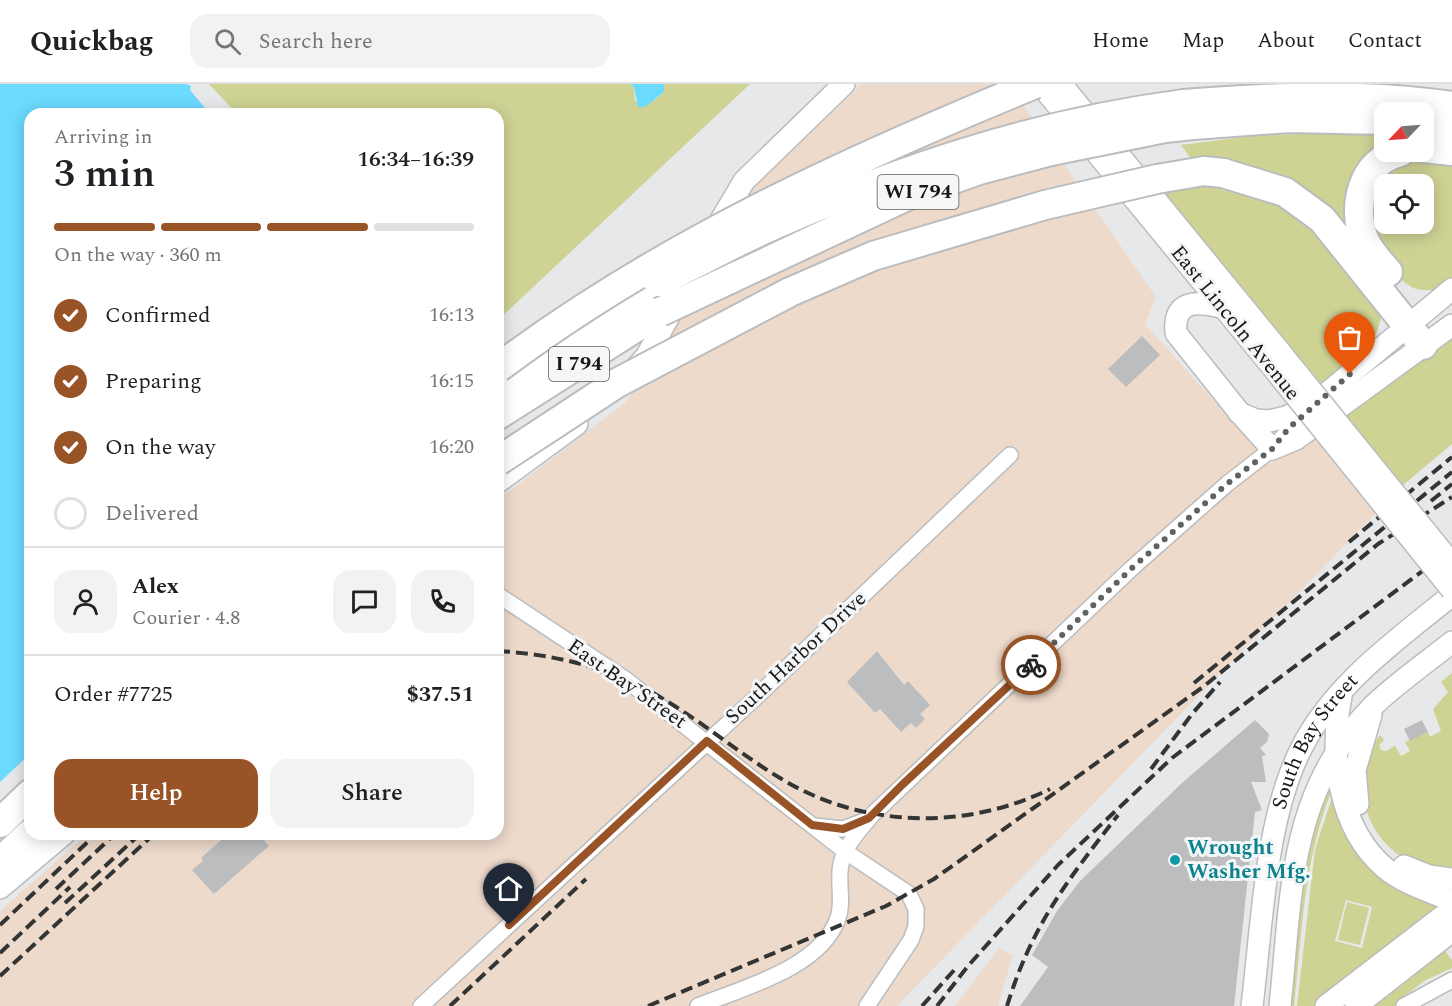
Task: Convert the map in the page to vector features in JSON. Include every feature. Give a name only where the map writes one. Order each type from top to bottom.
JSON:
[{"type":"highway","points":[[504,364],[554,326],[642,270],[776,197],[932,126],[1035,84]]},
{"type":"highway","name":"WI 794","points":[[660,312],[929,188],[979,170],[1051,151],[1165,128],[1189,114],[1320,96],[1417,101],[1452,106]]},
{"type":"highway","name":"WI 794","points":[[654,285],[772,226],[894,177],[1046,130],[1149,108],[1189,114],[1374,120]]},
{"type":"highway","points":[[1434,123],[1452,126]]},
{"type":"highway","points":[[1434,149],[1452,151]]},
{"type":"highway","points":[[1380,162],[1367,177],[1359,199],[1360,223],[1366,242],[1428,329]]},
{"type":"highway","points":[[504,457],[616,383],[790,292],[873,256],[1044,205],[1157,179],[1204,171],[1224,173],[1285,192],[1322,219],[1428,329]]},
{"type":"highway","name":"I 794","points":[[504,381],[654,285]]},
{"type":"highway","name":"I 794","points":[[504,411],[660,312]]},
{"type":"highway","points":[[0,823],[24,800]]},
{"type":"highway","points":[[0,862],[24,840]]},
{"type":"main road","points":[[504,479],[595,411],[646,357],[726,209],[744,181],[844,84]]},
{"type":"main road","name":"East Lincoln Avenue","points":[[1040,84],[1221,307],[1279,364],[1452,564]]},
{"type":"main road","name":"East Lincoln Avenue","points":[[1061,84],[1452,590]]},
{"type":"main road","points":[[1221,307],[1200,302],[1186,305],[1175,322],[1176,333],[1239,412],[1272,449],[1296,439],[1428,329],[1452,289]]},
{"type":"main road","points":[[1239,412],[1256,420],[1269,421],[1286,417],[1314,404],[1428,329]]},
{"type":"main road","name":"South Bay Street","points":[[1252,1006],[1274,831],[1282,796],[1302,746],[1342,691],[1379,656],[1452,595]]},
{"type":"main road","name":"South Bay Street","points":[[1280,1006],[1297,846],[1315,788],[1336,752],[1375,705],[1452,642]]},
{"type":"main road","points":[[1342,691],[1335,722],[1336,752],[1347,812],[1357,836],[1370,853],[1403,880],[1452,900]]},
{"type":"main road","points":[[1375,705],[1355,770],[1359,808],[1366,825],[1391,857],[1410,869],[1452,879]]},
{"type":"main road","points":[[0,888],[57,840]]},
{"type":"main road","points":[[1326,1006],[1452,909]]},
{"type":"main road","points":[[1356,1006],[1452,931]]},
{"type":"street","points":[[698,1006],[776,974],[811,955],[828,936],[838,919],[841,864],[846,852],[869,818],[1132,568],[1227,484],[1272,449],[1289,428],[1314,404]]},
{"type":"street","name":"South Harbor Drive","points":[[421,1006],[707,741],[1010,455]]},
{"type":"street","name":"East Bay Street","points":[[504,599],[626,680],[707,741],[846,852],[909,894],[918,916],[911,940],[867,1006]]},
{"type":"street","points":[[812,825],[843,829],[869,818]]},
{"type":"street","points":[[1404,1006],[1452,980]]},
{"type":"shaded area","points":[[862,84],[1001,84],[1021,102],[1156,297],[1145,324],[1251,442],[1267,465],[1313,435],[1376,513],[897,1006],[0,1006],[0,911],[80,840],[504,840],[504,495],[626,402],[671,335],[747,192]]},
{"type":"shaded area","points":[[999,948],[1013,955],[998,1006],[955,1006]]},
{"type":"green space","points":[[209,84],[630,84],[634,87],[635,101],[655,100],[664,92],[664,84],[750,84],[504,314],[504,108],[231,108]]},
{"type":"green space","points":[[1319,133],[1374,135],[1374,162],[1381,162],[1377,174],[1374,174],[1374,185],[1357,240],[1331,216],[1195,164],[1181,145],[1252,136]]},
{"type":"green space","points":[[1434,157],[1452,159],[1452,279],[1433,290],[1413,288],[1401,280],[1378,249],[1366,219],[1374,191],[1374,234],[1434,234],[1434,174],[1382,174],[1399,162],[1434,162]]},
{"type":"green space","points":[[1176,181],[1258,191],[1312,224],[1381,312],[1375,335],[1369,345],[1322,385],[1157,184]]},
{"type":"green space","points":[[1452,335],[1452,444],[1403,485],[1343,412]]},
{"type":"green space","points":[[1452,673],[1452,873],[1405,858],[1386,843],[1375,830],[1368,814],[1363,782],[1365,765],[1380,735],[1384,740],[1379,745],[1381,750],[1386,751],[1395,746],[1401,756],[1410,751],[1405,742],[1428,732],[1430,737],[1441,731],[1433,709],[1448,692],[1441,682]]},
{"type":"green space","points":[[1330,781],[1334,785],[1316,839],[1310,866],[1294,1006],[1289,1006],[1306,851]]},
{"type":"green space","points":[[1333,794],[1340,813],[1442,908],[1314,1006],[1297,1006],[1315,850]],"holes":[[[1346,900],[1372,907],[1362,948],[1335,941]]]},
{"type":"green space","points":[[1347,902],[1369,908],[1360,945],[1338,940]]},
{"type":"green space","points":[[1445,951],[1452,960],[1452,968],[1424,981],[1398,1001],[1400,1006],[1375,1006]]},
{"type":"water","points":[[0,84],[193,84],[215,108],[24,108],[24,760],[0,782]]},
{"type":"water","points":[[630,84],[664,84],[664,92],[645,107],[638,107],[634,87]]},
{"type":"pier","points":[[186,84],[197,84],[219,108],[205,108],[190,90],[191,86]]},
{"type":"building","points":[[1142,336],[1160,355],[1126,387],[1108,369]]},
{"type":"building","points":[[877,651],[904,685],[908,681],[930,705],[920,714],[925,719],[916,728],[911,723],[901,732],[880,709],[875,713],[847,682]]},
{"type":"building","name":"Wrought Washer Mfg.","points":[[1255,720],[1269,734],[1267,742],[1260,748],[1266,755],[1262,756],[1266,782],[1251,782],[1262,810],[1255,812],[1234,1006],[1020,1006],[1048,967],[1032,955],[1057,911],[1080,881],[1182,783]]},
{"type":"building","points":[[1422,720],[1428,732],[1410,741],[1404,729]]},
{"type":"building","points":[[221,840],[264,840],[269,846],[214,894],[192,870],[203,861],[201,858]]},
{"type":"railway","points":[[1349,542],[1452,457]]},
{"type":"railway","points":[[1194,683],[1452,472]]},
{"type":"railway","points":[[1431,501],[1452,484]]},
{"type":"railway","points":[[648,1006],[886,906],[934,879],[1203,687],[1378,544],[1452,497]]},
{"type":"railway","points":[[937,1006],[968,966],[1058,865],[1172,758],[1452,549]]},
{"type":"railway","points":[[504,652],[557,658],[596,668],[633,683],[684,712],[780,778],[811,795],[844,807],[879,815],[914,818],[949,817],[983,812],[1017,803],[1050,789]]},
{"type":"railway","points":[[1151,769],[1192,714],[1220,682]]},
{"type":"railway","points":[[1007,1006],[1017,977],[1040,927],[1067,883],[1118,815]]},
{"type":"railway","points":[[0,925],[90,840]]},
{"type":"railway","points":[[56,889],[109,840]]},
{"type":"railway","points":[[65,903],[133,840]]},
{"type":"railway","points":[[0,976],[147,840]]},
{"type":"railway","points":[[450,1006],[586,879]]},
{"type":"railway","points":[[0,953],[70,887]]},
{"type":"railway","points":[[922,1006],[956,968]]},
{"type":"way so far","points":[[1031,665],[1132,568],[1227,484],[1272,449],[1289,428],[1350,374]]},
{"type":"place","name":"Wrought Washer Mfg.","points":[[1175,860]]},
{"type":"route","points":[[509,925],[707,741],[812,825],[848,828],[869,818],[1031,665]]}]
